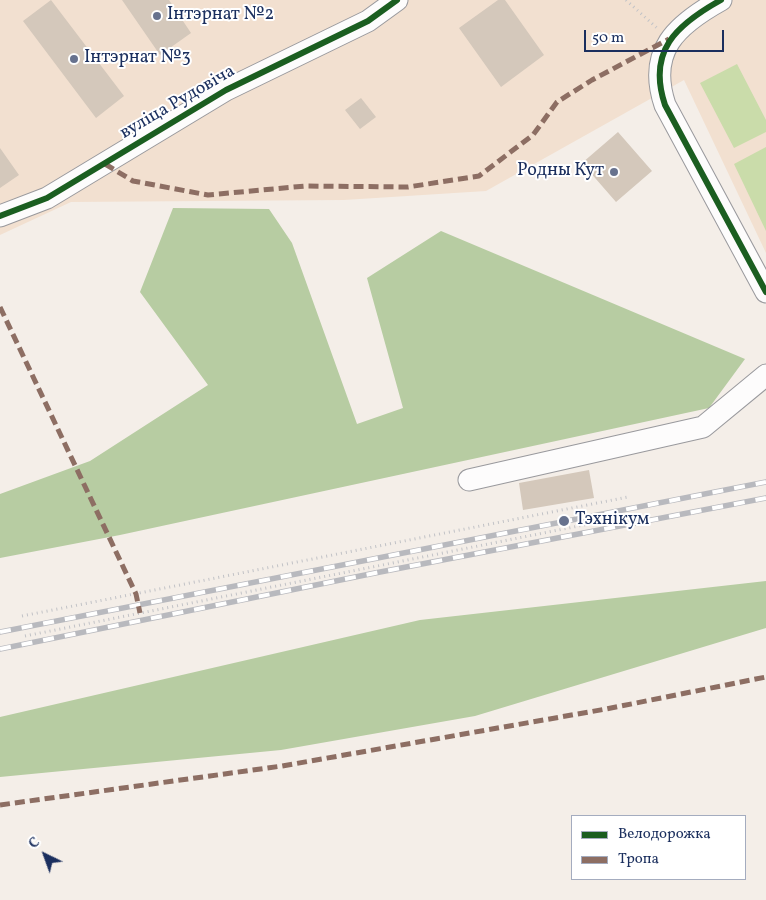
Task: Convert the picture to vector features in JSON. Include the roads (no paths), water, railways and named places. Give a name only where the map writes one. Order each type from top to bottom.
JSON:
[{"type":"street","name":"вуліца Рудовіча","points":[[0,216],[47,198],[226,90],[368,21],[397,0]]},
{"type":"street","points":[[721,0],[684,24],[670,39],[661,62],[658,84],[665,105],[766,292]]},
{"type":"street","points":[[470,480],[703,428],[766,375]]},
{"type":"railway","points":[[0,632],[766,482]]},
{"type":"railway","points":[[0,649],[375,573],[766,498]]},
{"type":"place","name":"Інтэрнат №2","points":[[157,16]]},
{"type":"place","name":"Інтэрнат №3","points":[[74,59]]},
{"type":"place","name":"Родны Кут","points":[[614,172]]},
{"type":"place","name":"Тэхнікум","points":[[564,521]]}]
